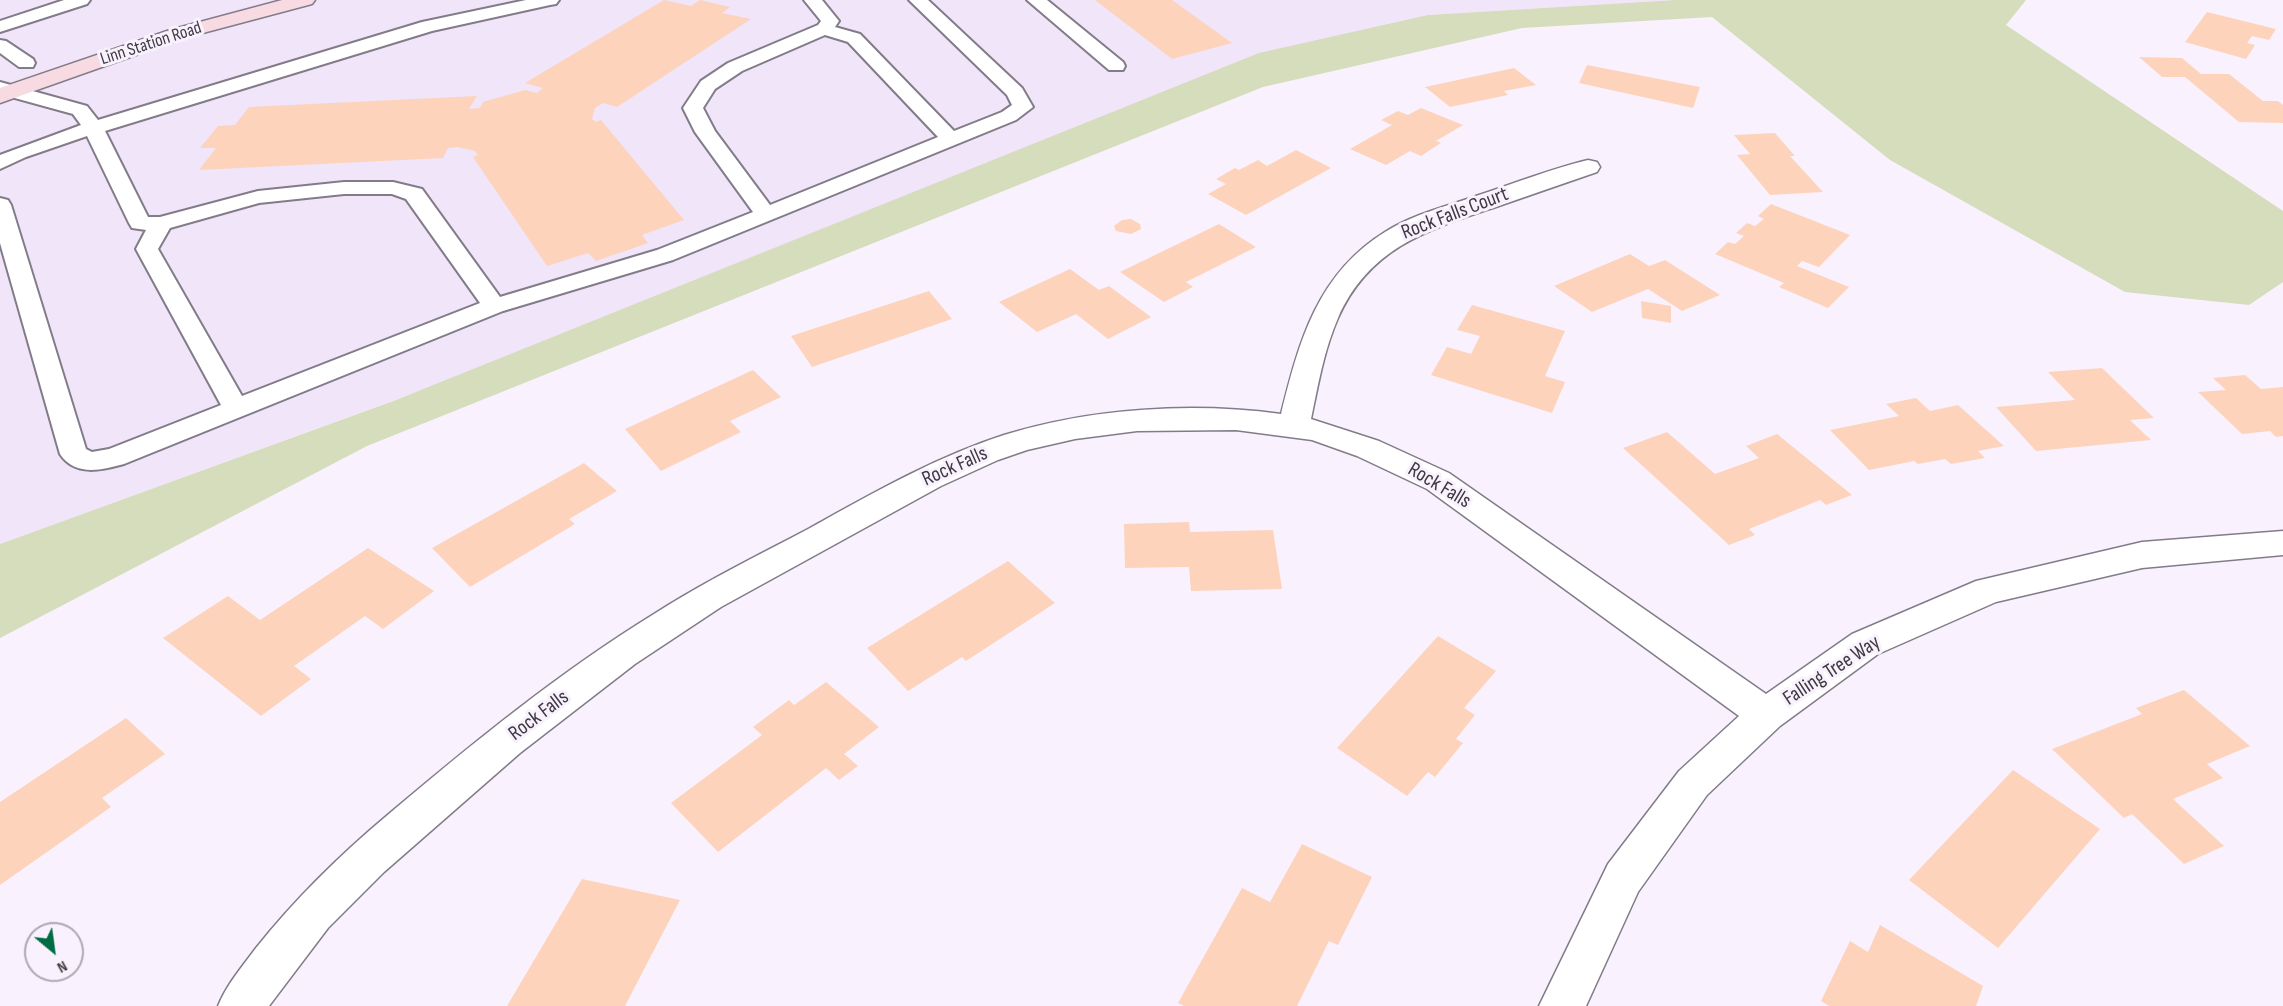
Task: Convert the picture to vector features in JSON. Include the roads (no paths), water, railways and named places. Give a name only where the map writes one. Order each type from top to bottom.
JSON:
[{"type":"street","name":"Linn Station Road","points":[[138,27],[234,0]]},
{"type":"street","name":"Linn Station Road","points":[[4,92],[177,34],[305,0]]},
{"type":"street","points":[[0,73],[34,61]]},
{"type":"street","name":"Rock Falls Court","points":[[1294,426],[1311,352],[1325,316],[1345,284],[1366,259],[1394,237],[1422,223],[1588,167]]},
{"type":"street","name":"Rock Falls","points":[[241,1006],[268,968],[337,889],[388,839],[518,731],[648,635],[933,475],[1000,447],[1048,434],[1133,422],[1221,419],[1294,426],[1346,440],[1395,460],[1438,482],[1766,715]]},
{"type":"street","name":"Falling Tree Way","points":[[1562,1006],[1623,878],[1692,783],[1766,715],[1865,644],[1988,590],[2142,555],[2283,543]]},
{"type":"lane","points":[[0,27],[81,0]]},
{"type":"lane","points":[[0,163],[19,153],[93,128],[428,26],[550,0]]},
{"type":"lane","points":[[766,214],[705,132],[693,108],[708,85],[735,67],[824,29],[830,21],[813,0]]},
{"type":"lane","points":[[0,205],[74,454],[88,462],[114,457],[494,306],[665,255],[1010,116],[1023,107],[1015,92],[918,0]]},
{"type":"lane","points":[[1036,0],[1116,66]]},
{"type":"lane","points":[[824,29],[854,38],[951,140]]},
{"type":"lane","points":[[0,45],[34,61]]},
{"type":"lane","points":[[4,92],[53,101],[80,110],[93,128],[140,223],[161,224],[258,196],[344,188],[393,188],[414,194],[494,306]]},
{"type":"lane","points":[[161,224],[147,249],[236,409]]}]
